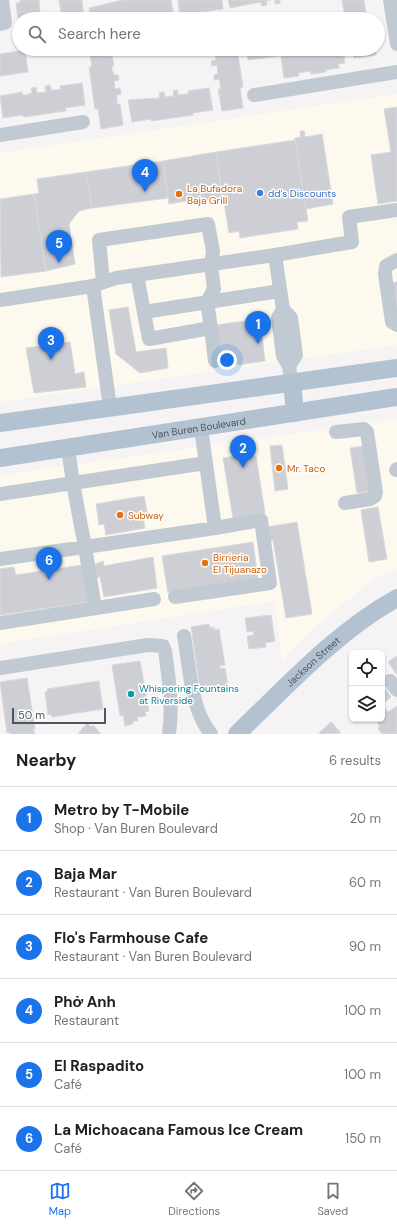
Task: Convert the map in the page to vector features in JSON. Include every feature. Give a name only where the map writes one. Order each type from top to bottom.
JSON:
[{"type":"main road","points":[[0,423],[110,407],[290,374],[397,368]]},
{"type":"main road","points":[[290,374],[295,413]]},
{"type":"main road","name":"Van Buren Boulevard","points":[[0,458],[397,398]]},
{"type":"main road","name":"Jackson Street","points":[[236,734],[328,648],[359,622],[397,598]]},
{"type":"lane","points":[[0,24],[5,23],[2,0]]},
{"type":"lane","points":[[390,0],[397,44]]},
{"type":"lane","points":[[254,95],[397,72]]},
{"type":"lane","points":[[0,135],[83,122]]},
{"type":"lane","points":[[0,300],[98,284],[116,278],[275,256],[352,242],[348,217],[397,210]]},
{"type":"lane","points":[[110,407],[98,284],[97,242],[101,239],[208,224],[213,251],[211,265],[214,289],[207,302],[216,361]]},
{"type":"lane","points":[[397,251],[389,256],[392,263],[385,274],[392,322],[397,325]]},
{"type":"lane","points":[[275,256],[283,309],[278,318],[283,356],[290,374]]},
{"type":"lane","points":[[137,275],[148,337],[151,339],[211,328]]},
{"type":"lane","points":[[144,312],[280,291]]},
{"type":"lane","points":[[201,428],[215,528]]},
{"type":"lane","points":[[336,432],[364,429],[367,432],[376,492],[375,496],[370,499],[345,503]]},
{"type":"lane","points":[[68,448],[73,483],[86,547],[95,608]]},
{"type":"lane","points":[[0,494],[206,462]]},
{"type":"lane","points":[[0,559],[261,520],[270,583],[175,597]]},
{"type":"lane","points":[[0,623],[154,599]]},
{"type":"lane","points":[[184,636],[196,707],[202,723],[211,734]]},
{"type":"lane","points":[[0,668],[148,645],[163,646],[165,651],[171,697],[169,734]]},
{"type":"shaded area","points":[[397,94],[397,345],[0,402],[0,153]]},
{"type":"shaded area","points":[[397,419],[397,569],[376,577],[316,626],[293,648],[282,663],[275,601],[0,644],[0,475]]},
{"type":"building","points":[[20,0],[39,0],[40,12],[17,12],[16,3],[20,3]]},
{"type":"building","points":[[59,0],[82,0],[83,12],[61,12]]},
{"type":"building","points":[[123,0],[171,0],[173,12],[90,12],[89,8]]},
{"type":"building","points":[[178,0],[222,0],[223,9],[202,12],[180,12]]},
{"type":"building","points":[[228,0],[271,0],[266,1],[267,5],[262,6],[261,2],[230,8]]},
{"type":"building","points":[[275,0],[280,0],[280,3],[275,4]]},
{"type":"building","points":[[342,0],[364,0],[366,12],[344,12]]},
{"type":"building","points":[[12,52],[12,56],[26,56],[28,72],[0,76],[0,54]]},
{"type":"building","points":[[90,56],[112,56],[114,66],[112,66],[112,70],[114,75],[118,75],[119,80],[114,81],[115,89],[120,88],[121,94],[117,95],[117,104],[120,104],[123,125],[101,129],[98,109],[95,109],[89,67],[92,67]]},
{"type":"building","points":[[216,56],[238,56],[243,87],[240,88],[243,108],[222,111],[218,89],[221,89],[219,79],[214,80],[214,75],[218,74],[217,65],[212,66],[211,61],[216,60]]},
{"type":"building","points":[[247,56],[279,56],[248,60]]},
{"type":"building","points":[[281,56],[344,56],[345,63],[338,64],[339,68],[311,74],[310,71],[298,73],[299,76],[284,78]]},
{"type":"building","points":[[354,56],[369,56],[354,58]]},
{"type":"building","points":[[82,83],[85,105],[65,108],[66,111],[24,117],[23,115],[3,118],[0,96],[22,92],[23,95],[26,95],[32,93],[31,88],[36,87],[37,93],[46,92],[45,86],[50,85],[51,90],[57,90],[61,89],[60,86]]},
{"type":"building","points":[[209,88],[213,110],[193,113],[193,115],[132,122],[128,100],[160,98],[159,93],[164,92],[165,97],[174,96],[173,91],[178,90],[178,95],[188,94],[188,91]]},
{"type":"building","points":[[397,107],[397,201],[378,204],[371,155],[391,152],[384,109]]},
{"type":"building","points":[[300,131],[304,131],[305,137],[322,134],[333,204],[306,209],[295,140],[295,138],[301,137]]},
{"type":"building","points":[[295,140],[308,221],[297,222],[298,229],[240,238],[239,231],[229,233],[216,152]]},
{"type":"building","points":[[216,152],[222,198],[192,203],[191,200],[169,204],[163,161]]},
{"type":"building","points":[[163,161],[168,198],[92,208],[86,172]]},
{"type":"building","points":[[86,172],[92,208],[79,211],[69,224],[75,264],[46,271],[34,194],[39,193],[37,179]]},
{"type":"building","points":[[34,194],[46,271],[1,277],[0,199]]},
{"type":"building","points":[[397,282],[397,321],[386,284]]},
{"type":"building","points":[[128,307],[136,352],[166,348],[168,368],[140,373],[116,354],[109,310]]},
{"type":"building","points":[[260,319],[265,361],[237,365],[236,360],[221,362],[216,325]]},
{"type":"building","points":[[70,342],[75,374],[84,372],[86,387],[34,393],[26,348]]},
{"type":"building","name":"Mr. Taco","points":[[282,445],[288,489],[275,491],[270,446]]},
{"type":"building","points":[[363,446],[370,491],[357,493],[350,448]]},
{"type":"building","points":[[250,454],[251,458],[256,456],[265,513],[233,518],[223,458]]},
{"type":"building","points":[[144,496],[148,516],[143,517],[145,528],[106,535],[104,524],[99,525],[96,504]]},
{"type":"building","points":[[378,507],[387,559],[369,562],[361,510]]},
{"type":"building","points":[[297,522],[312,614],[286,618],[273,540],[269,541],[267,527]]},
{"type":"building","points":[[253,542],[258,579],[168,593],[162,556]]},
{"type":"building","points":[[153,557],[157,588],[104,597],[100,577],[95,578],[93,565],[103,561],[104,566]]},
{"type":"building","points":[[82,565],[87,602],[0,615],[0,569],[14,567],[16,575]]},
{"type":"building","points":[[271,615],[275,641],[265,643],[266,647],[249,649],[247,636],[254,635],[253,631],[247,632],[245,618]]},
{"type":"building","points":[[209,624],[210,628],[214,627],[214,630],[219,629],[225,665],[220,666],[220,669],[225,668],[228,687],[200,690],[191,627]]},
{"type":"building","points":[[397,656],[397,675],[388,662]]},
{"type":"building","name":"Whispering Fountains at Riverside","points":[[140,661],[149,711],[145,712],[146,716],[137,717],[138,721],[133,721],[133,724],[125,726],[123,715],[120,716],[112,665]]},
{"type":"building","points":[[27,678],[35,729],[33,729],[35,734],[7,733],[0,682]]},
{"type":"building","points":[[99,681],[103,709],[52,717],[51,714],[48,715],[45,692],[48,691],[47,689]]},
{"type":"building","points":[[385,689],[391,697],[385,702]]},
{"type":"building","points":[[397,706],[397,734],[382,734],[378,728],[380,726],[377,722],[385,722],[385,708],[388,712]]},
{"type":"building","points":[[331,722],[341,733],[319,733]]},
{"type":"building","points":[[87,723],[91,727],[93,725],[101,734],[78,734]]},
{"type":"place","name":"Phở Anh","points":[[145,192]]},
{"type":"place","name":"dd's Discounts","points":[[260,193]]},
{"type":"place","name":"La Bufadora Baja Grill","points":[[179,194]]},
{"type":"place","name":"El Raspadito","points":[[59,263]]},
{"type":"place","name":"Metro by T-Mobile","points":[[258,344]]},
{"type":"place","name":"Flo's Farmhouse Cafe","points":[[51,360]]},
{"type":"place","name":"Baja Mar","points":[[243,468]]},
{"type":"place","name":"Mr. Taco","points":[[279,468]]},
{"type":"place","name":"Subway","points":[[120,515]]},
{"type":"place","name":"Birrieria El Tijuanazo","points":[[205,563]]},
{"type":"place","name":"La Michoacana Famous Ice Cream","points":[[49,580]]},
{"type":"place","name":"Whispering Fountains at Riverside","points":[[131,694]]}]
